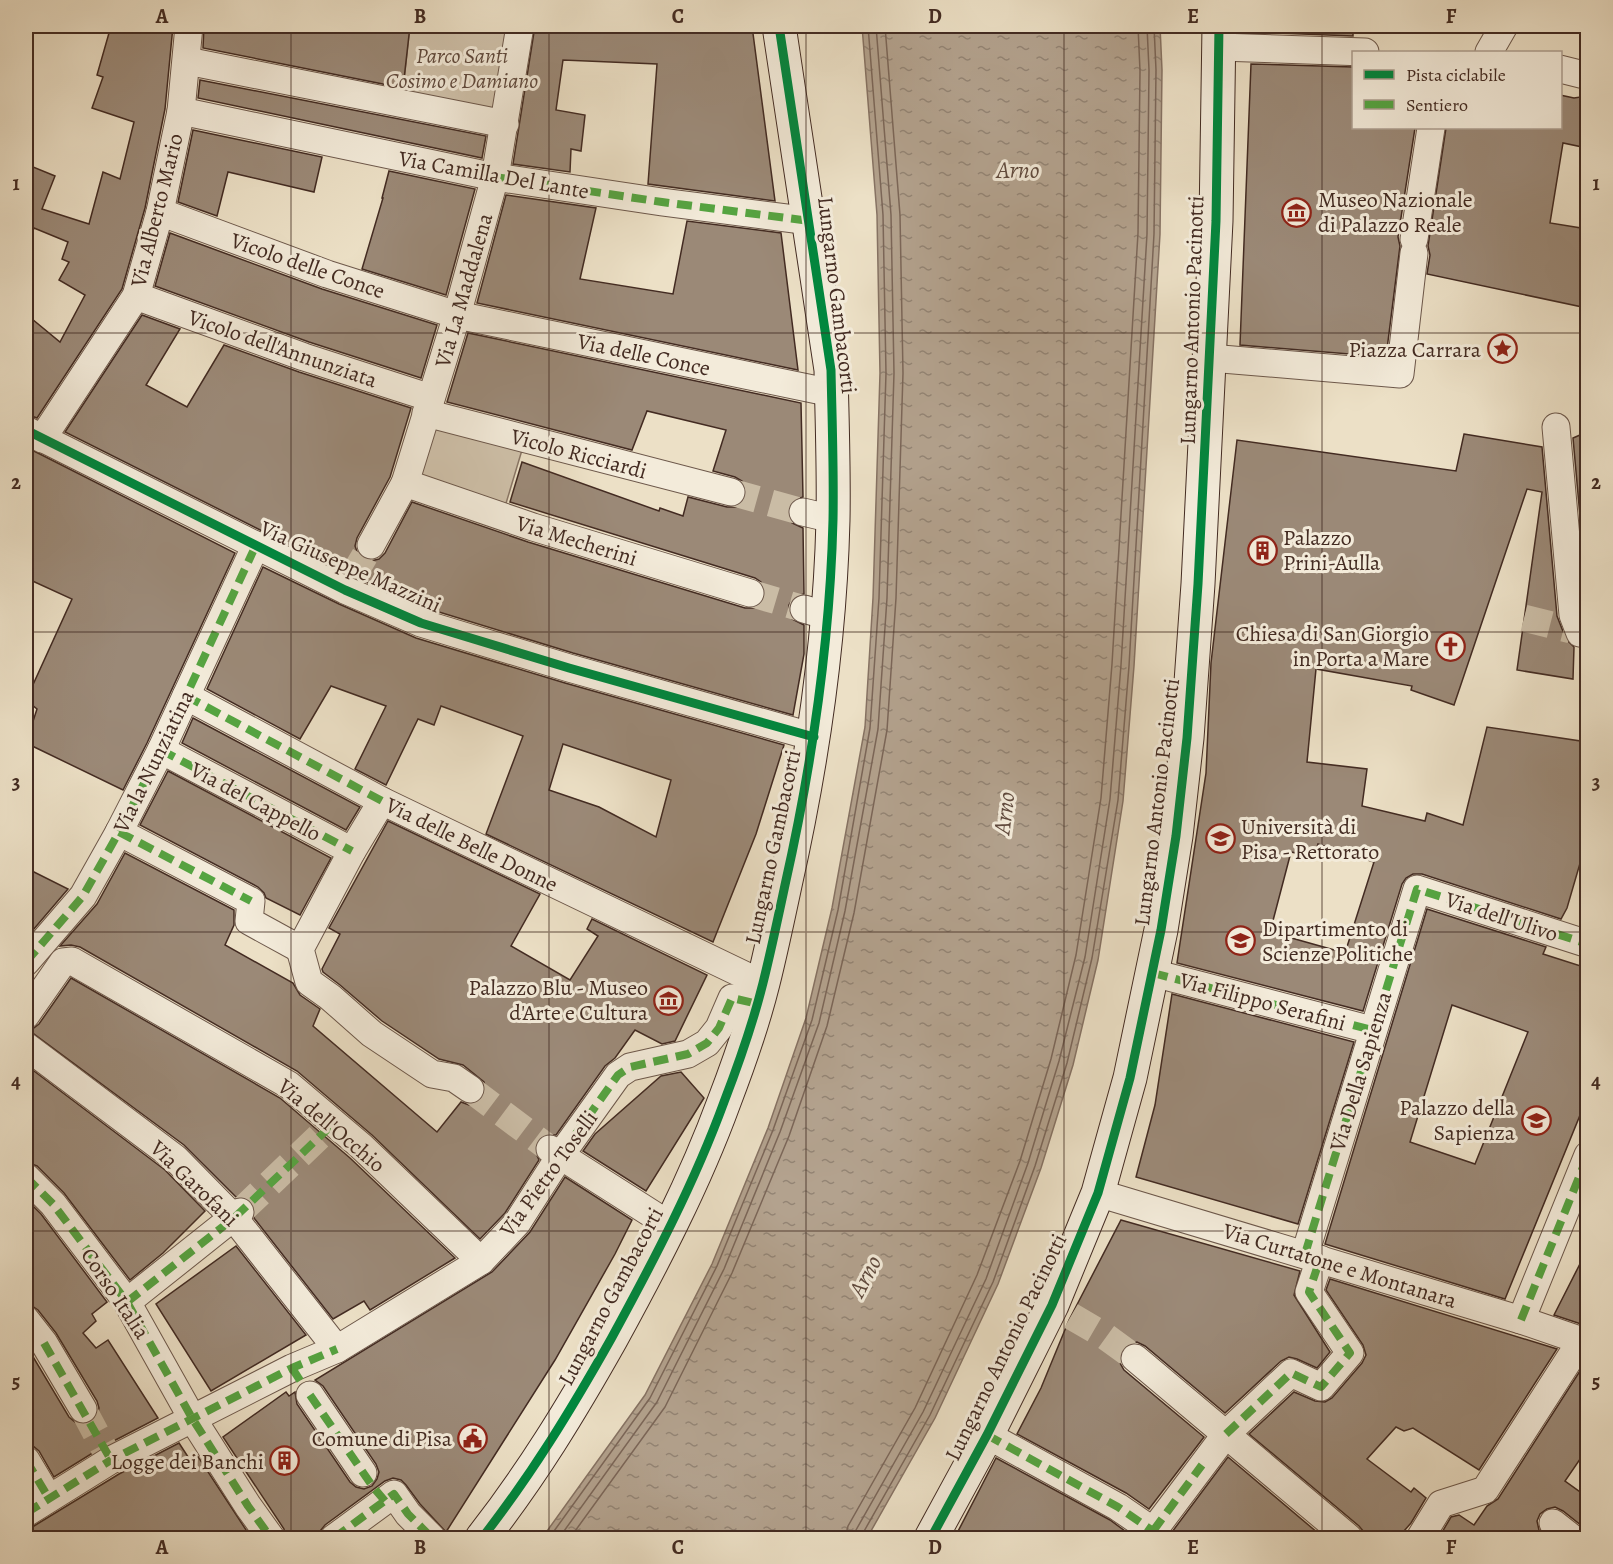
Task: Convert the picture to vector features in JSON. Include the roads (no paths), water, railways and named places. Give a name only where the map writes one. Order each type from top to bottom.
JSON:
[{"type":"street","name":"Via Alberto Mario","points":[[34,435],[135,296],[160,212],[181,111],[189,26]]},
{"type":"street","name":"Via La Maddalena","points":[[371,545],[405,483],[457,315],[495,177],[520,26]]},
{"type":"street","name":"Lungarno Gambacorti","points":[[482,1539],[546,1450],[618,1326],[670,1226],[724,1102],[760,994],[795,840],[814,737],[818,515],[832,393],[831,370],[810,221],[779,26]]},
{"type":"street","points":[[1490,51],[1504,26]]},
{"type":"street","points":[[1219,36],[1356,51]]},
{"type":"street","name":"Lungarno Antonio Pacinotti","points":[[931,1539],[987,1435],[1062,1311],[1130,1078],[1165,976],[1176,836],[1187,738],[1198,584],[1216,221],[1219,36]]},
{"type":"street","points":[[187,61],[504,124]]},
{"type":"street","points":[[1562,70],[1587,76]]},
{"type":"street","name":"Via Camilla Del Lante","points":[[181,111],[495,177],[810,221]]},
{"type":"street","points":[[1210,358],[1400,374],[1414,246],[1431,129]]},
{"type":"street","name":"Vicolo delle Conce","points":[[160,212],[327,274],[457,315]]},
{"type":"street","name":"Vicolo dell'Annunziata","points":[[135,296],[304,357],[429,406]]},
{"type":"street","name":"Via delle Conce","points":[[457,315],[832,393]]},
{"type":"street","name":"Vicolo Ricciardi","points":[[429,406],[731,492]]},
{"type":"street","points":[[1556,427],[1573,615],[1580,632]]},
{"type":"street","name":"Via Giuseppe Mazzini","points":[[34,435],[256,545],[348,584],[421,623],[569,668],[814,737]]},
{"type":"street","name":"Via Mecherini","points":[[405,483],[532,527],[750,593]]},
{"type":"street","name":"Via la Nunziatina","points":[[26,962],[83,896],[120,832],[161,750],[256,545]]},
{"type":"street","name":"Via delle Belle Donne","points":[[186,696],[381,801],[760,994]]},
{"type":"street","name":"Via del Cappello","points":[[161,750],[352,851]]},
{"type":"street","points":[[381,801],[300,949],[309,982],[372,1034],[432,1074],[454,1078],[470,1089]]},
{"type":"street","points":[[120,832],[251,901],[249,921],[300,949]]},
{"type":"street","name":"Via dell'Ulivo","points":[[1417,889],[1587,944]]},
{"type":"street","name":"Via Della Sapienza","points":[[1226,1434],[1291,1373],[1321,1386],[1350,1353],[1309,1292],[1312,1256],[1372,1030],[1417,889]]},
{"type":"street","name":"Via dell'Occhio","points":[[26,1015],[63,962],[72,961],[289,1085],[329,1127],[362,1146],[481,1261]]},
{"type":"street","name":"Via Filippo Serafini","points":[[1165,976],[1372,1030]]},
{"type":"street","name":"Via Pietro Toselli","points":[[26,1513],[108,1456],[192,1418],[302,1383],[337,1349],[481,1261],[517,1223],[555,1152],[618,1075],[630,1067],[688,1054],[707,1043],[719,1028],[732,998],[760,994]]},
{"type":"street","name":"Via Garofani","points":[[26,1046],[175,1158],[237,1215],[337,1349]]},
{"type":"street","points":[[555,1152],[670,1226]]},
{"type":"street","points":[[1526,1308],[1587,1155]]},
{"type":"street","name":"Corso Italia","points":[[26,1177],[53,1204],[127,1302],[192,1418],[271,1539]]},
{"type":"street","name":"Via Curtatone e Montanara","points":[[1098,1193],[1312,1256],[1526,1308],[1584,1342]]},
{"type":"street","points":[[127,1302],[237,1215]]},
{"type":"street","points":[[26,1320],[44,1343],[82,1409]]},
{"type":"street","points":[[1426,1536],[1441,1504],[1485,1490],[1584,1342]]},
{"type":"street","points":[[1134,1358],[1348,1539]]},
{"type":"street","points":[[302,1383],[374,1487],[394,1494],[408,1514],[432,1539]]},
{"type":"street","points":[[987,1435],[1118,1507],[1156,1534],[1202,1465],[1226,1434]]},
{"type":"street","points":[[26,1460],[48,1497]]},
{"type":"street","points":[[334,1539],[374,1487]]},
{"type":"water","name":"Arno","points":[[862,26],[1160,26],[1162,70],[1160,234],[1134,666],[1123,801],[1098,960],[1073,1065],[1041,1168],[998,1284],[935,1418],[867,1538],[542,1538],[645,1395],[712,1264],[768,1128],[806,1018],[832,908],[865,727],[873,598],[880,373],[877,215]]},
{"type":"tunnel","points":[[731,492],[803,512]]},
{"type":"tunnel","points":[[351,579],[371,545]]},
{"type":"tunnel","points":[[750,593],[804,609]]},
{"type":"tunnel","points":[[1524,618],[1571,630]]},
{"type":"tunnel","points":[[470,1089],[550,1149]]},
{"type":"tunnel","points":[[240,1212],[325,1131]]},
{"type":"tunnel","points":[[1071,1316],[1102,1334],[1135,1358]]},
{"type":"tunnel","points":[[83,1409],[106,1452]]},
{"type":"place","name":"Museo Nazionale di Palazzo Reale","points":[[1297,212]]},
{"type":"place","name":"Piazza Carrara","points":[[1502,349]]},
{"type":"place","name":"Palazzo Prini-Aulla","points":[[1262,550]]},
{"type":"place","name":"Chiesa di San Giorgio in Porta a Mare","points":[[1450,646]]},
{"type":"place","name":"Università di Pisa - Rettorato","points":[[1220,839]]},
{"type":"place","name":"Dipartimento di Scienze Politiche","points":[[1241,941]]},
{"type":"place","name":"Palazzo Blu - Museo d'Arte e Cultura","points":[[669,1000]]},
{"type":"place","name":"Palazzo della Sapienza","points":[[1536,1120]]},
{"type":"place","name":"Comune di Pisa","points":[[473,1438]]},
{"type":"place","name":"Logge dei Banchi","points":[[285,1461]]},
{"type":"park label","name":"Parco Santi Cosimo e Damiano","points":[[462,68]]}]
